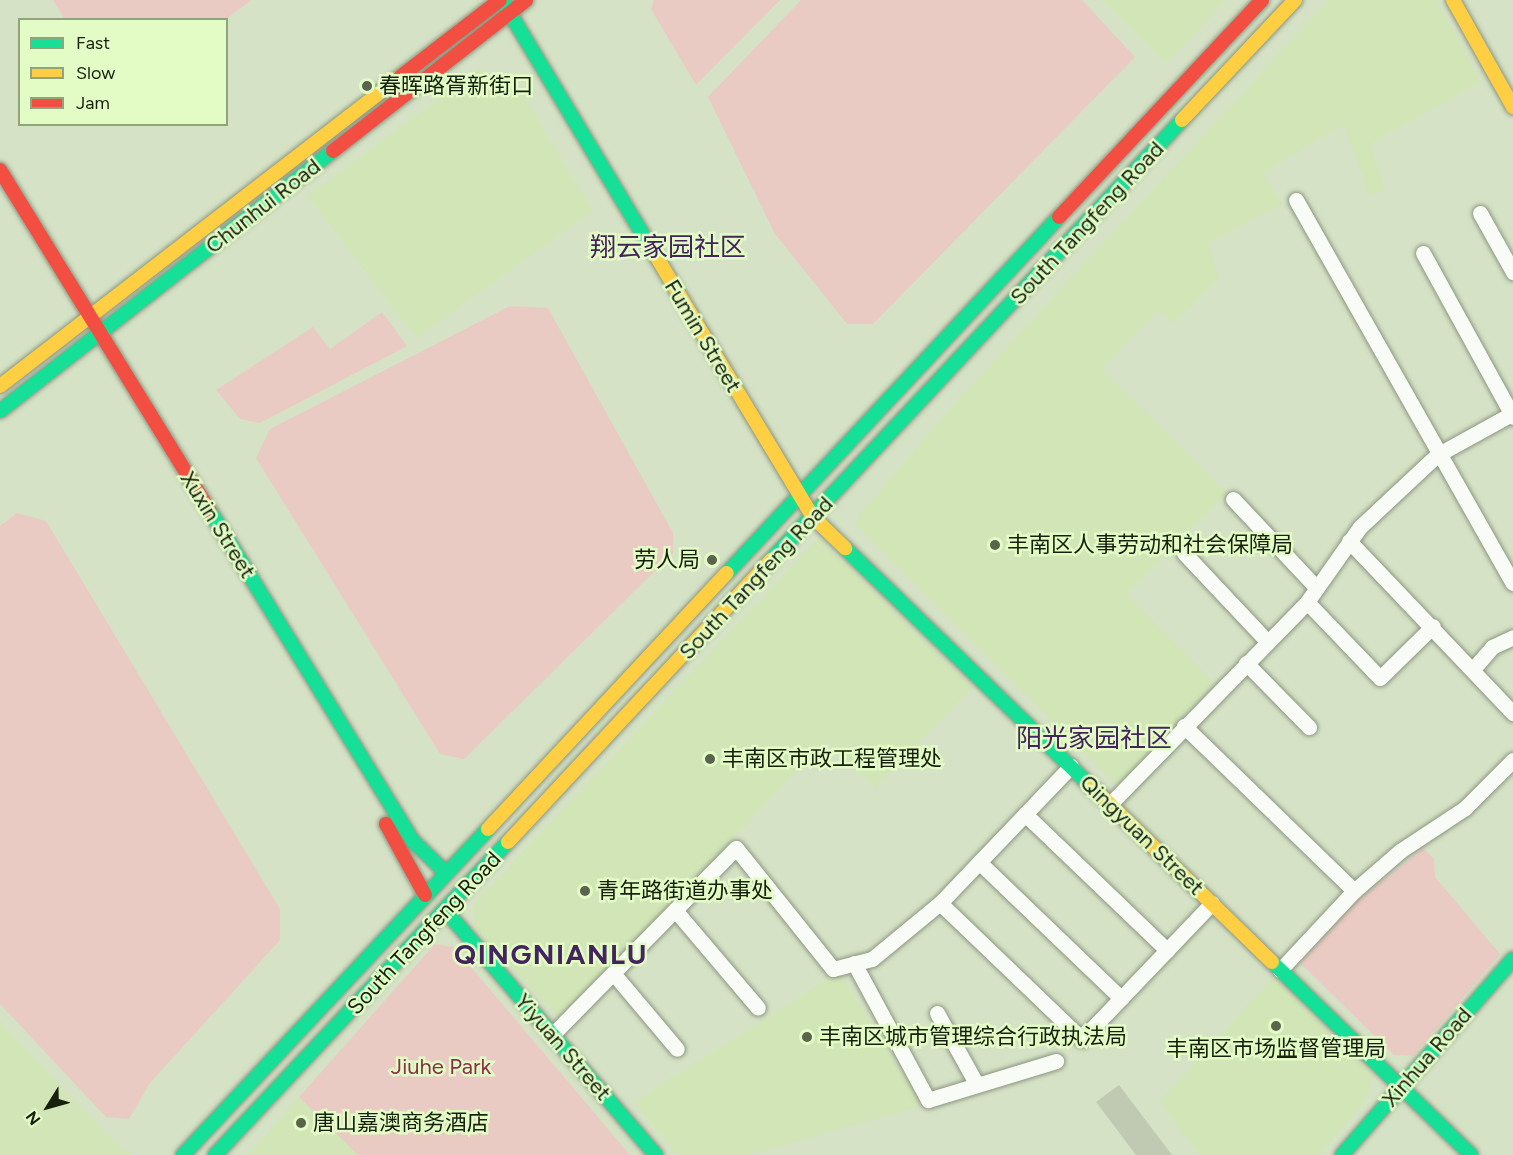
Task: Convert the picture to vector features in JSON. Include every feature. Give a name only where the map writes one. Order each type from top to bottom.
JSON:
[{"type":"street","name":"Fumin Street","points":[[501,0],[813,517]]},
{"type":"street","name":"Chunhui Road","points":[[0,386],[501,0]]},
{"type":"street","name":"Chunhui Road","points":[[0,411],[525,0]]},
{"type":"street","name":"South Tangfeng Road","points":[[183,1155],[1262,0]]},
{"type":"street","name":"South Tangfeng Road","points":[[215,1155],[446,911],[1295,0]]},
{"type":"street","points":[[1454,0],[1513,107]]},
{"type":"street","points":[[1470,0],[1513,78]]},
{"type":"street","name":"Xuxin Street","points":[[0,170],[94,338],[426,895]]},
{"type":"street","name":"Xuxin Street","points":[[0,196],[85,320]]},
{"type":"street","points":[[1296,200],[1437,455],[1513,583]]},
{"type":"street","points":[[1480,213],[1513,272]]},
{"type":"street","points":[[1110,804],[1307,602],[1349,542],[1437,455],[1512,415],[1423,253]]},
{"type":"street","name":"Xuxin Street","points":[[94,338],[413,841],[446,873]]},
{"type":"street","points":[[1233,499],[1317,588]]},
{"type":"street","name":"Qingyuan Street","points":[[813,517],[1471,1155]]},
{"type":"street","points":[[1349,542],[1474,668],[1513,713]]},
{"type":"street","points":[[1184,553],[1268,641]]},
{"type":"street","points":[[1307,602],[1380,678],[1433,626]]},
{"type":"street","points":[[1474,668],[1492,647],[1513,636]]},
{"type":"street","points":[[1246,663],[1309,727]]},
{"type":"street","points":[[1184,726],[1354,891]]},
{"type":"street","points":[[1281,970],[1354,891],[1400,850],[1465,808],[1513,759]]},
{"type":"street","points":[[552,1035],[736,848],[833,969],[872,959],[940,903],[1071,766]]},
{"type":"street","points":[[1025,814],[1167,950]]},
{"type":"street","points":[[980,862],[1121,998]]},
{"type":"street","points":[[940,903],[1082,1039],[1212,903]]},
{"type":"street","points":[[675,910],[758,1008]]},
{"type":"street","name":"Yiyuan Street","points":[[446,911],[656,1155]]},
{"type":"street","name":"Xinhua Road","points":[[1342,1155],[1513,959]]},
{"type":"street","points":[[854,963],[928,1100],[1056,1061]]},
{"type":"street","points":[[613,973],[677,1049]]},
{"type":"street","points":[[936,1013],[977,1085]]},
{"type":"shaded area","points":[[1102,0],[1226,0],[1166,63]]},
{"type":"shaded area","points":[[1329,0],[1436,0],[1481,82],[1370,144],[1385,190],[1369,195],[1344,124],[1263,173],[1282,204],[1208,243],[1219,278],[1173,323],[1159,310],[1101,369],[1227,493],[1126,594],[1214,683],[1118,786],[856,525],[859,515],[962,395]]},
{"type":"shaded area","points":[[477,70],[515,81],[593,211],[416,338],[308,196]]},
{"type":"shaded area","points":[[818,538],[972,687],[875,789],[826,741],[560,1019],[475,928],[474,904]]},
{"type":"shaded area","name":"丰南区城市管理综合行政执法局","points":[[839,972],[921,1106],[748,1155],[677,1155],[634,1102]]},
{"type":"shaded area","name":"丰南区市场监督管理局","points":[[1273,977],[1374,1075],[1364,1102],[1320,1155],[1199,1155],[1160,1102]]},
{"type":"shaded area","points":[[0,1021],[112,1140],[132,1155],[0,1155]]},
{"type":"shaded area","name":"唐山嘉澳商务酒店","points":[[299,1097],[353,1149],[358,1155],[248,1155]]},
{"type":"green space","points":[[53,0],[252,0],[227,18],[64,18]]},
{"type":"green space","points":[[654,0],[780,0],[696,85],[651,9]]},
{"type":"green space","points":[[801,0],[1082,0],[1135,57],[873,324],[847,324],[775,234],[708,97]]},
{"type":"green space","points":[[510,306],[548,308],[673,533],[673,553],[464,759],[440,754],[256,458],[270,429]]},
{"type":"green space","points":[[382,312],[407,346],[260,423],[240,419],[216,390],[313,327],[330,349]]},
{"type":"green space","points":[[17,513],[46,521],[280,909],[280,940],[150,1083],[129,1119],[106,1117],[0,1004],[0,526]]},
{"type":"green space","points":[[1423,848],[1434,859],[1435,877],[1500,954],[1413,1056],[1394,1055],[1300,963],[1351,905]]},
{"type":"green space","name":"Jiuhe Park","points":[[435,944],[454,947],[630,1155],[358,1155],[299,1097]]},
{"type":"building","points":[[1119,1085],[1172,1155],[1136,1155],[1096,1102]]},
{"type":"traffic: fast","points":[[502,0],[656,256]]},
{"type":"traffic: fast","points":[[771,560],[1182,120]]},
{"type":"traffic: fast","points":[[0,411],[333,151]]},
{"type":"traffic: fast","points":[[727,573],[1059,217]]},
{"type":"traffic: fast","points":[[210,511],[413,841],[446,873]]},
{"type":"traffic: fast","points":[[845,548],[1092,787]]},
{"type":"traffic: fast","points":[[183,1155],[488,829]]},
{"type":"traffic: fast","points":[[215,1155],[508,842]]},
{"type":"traffic: fast","points":[[446,911],[656,1155]]},
{"type":"traffic: fast","points":[[1342,1155],[1513,959]]},
{"type":"traffic: fast","points":[[1272,962],[1471,1155]]},
{"type":"traffic: slow","points":[[1182,120],[1295,0]]},
{"type":"traffic: slow","points":[[1453,0],[1513,107]]},
{"type":"traffic: slow","points":[[0,386],[400,77]]},
{"type":"traffic: slow","points":[[656,256],[813,517],[845,548]]},
{"type":"traffic: slow","points":[[508,842],[771,560]]},
{"type":"traffic: slow","points":[[488,829],[727,573]]},
{"type":"traffic: slow","points":[[1092,787],[1272,962]]},
{"type":"traffic: jam","points":[[400,77],[500,0]]},
{"type":"traffic: jam","points":[[333,151],[526,0]]},
{"type":"traffic: jam","points":[[1059,217],[1262,0]]},
{"type":"traffic: jam","points":[[0,170],[210,511]]},
{"type":"traffic: jam","points":[[386,824],[425,895]]},
{"type":"place","name":"春晖路胥新街口","points":[[367,86]]},
{"type":"place","name":"丰南区人事劳动和社会保障局","points":[[995,545]]},
{"type":"place","name":"劳人局","points":[[712,560]]},
{"type":"place","name":"丰南区市政工程管理处","points":[[710,759]]},
{"type":"place","name":"青年路街道办事处","points":[[585,891]]},
{"type":"place","name":"丰南区市场监督管理局","points":[[1276,1026]]},
{"type":"place","name":"丰南区城市管理综合行政执法局","points":[[807,1037]]},
{"type":"place","name":"唐山嘉澳商务酒店","points":[[301,1123]]},
{"type":"district","name":"翔云家园社区","points":[[668,248]]},
{"type":"district","name":"阳光家园社区","points":[[1094,739]]},
{"type":"district","name":"QINGNIANLU","points":[[551,954]]}]
